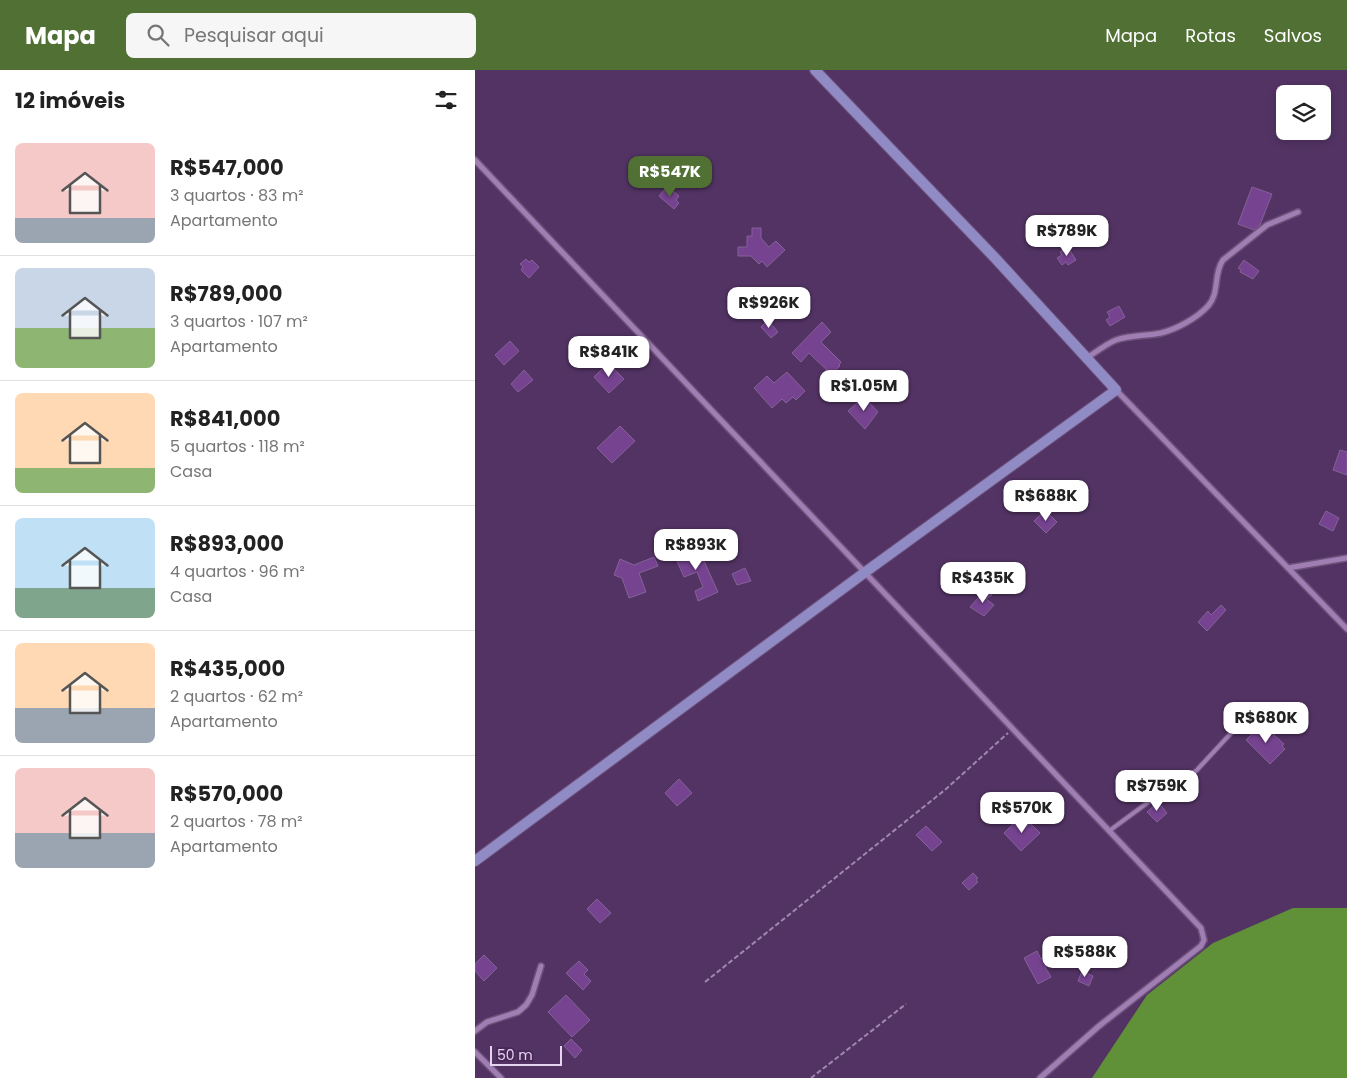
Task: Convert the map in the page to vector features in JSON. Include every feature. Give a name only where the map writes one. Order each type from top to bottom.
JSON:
[{"type":"street","points":[[815,70],[996,260],[1116,390],[1347,629]]},
{"type":"street","points":[[475,160],[1201,928],[1204,940],[1201,946],[1099,1026],[1040,1078]]},
{"type":"street","points":[[1087,358],[1115,340],[1142,334],[1161,333],[1197,315],[1209,306],[1215,293],[1218,268],[1223,260],[1267,225],[1298,212]]},
{"type":"street","points":[[475,861],[864,573],[1116,390]]},
{"type":"street","points":[[1289,568],[1347,558]]},
{"type":"street","points":[[475,1032],[487,1022],[518,1012],[526,1005],[532,995],[541,966]]},
{"type":"street","points":[[475,1052],[501,1078]]},
{"type":"lane","points":[[1109,831],[1169,787],[1197,771],[1245,718],[1259,710],[1264,714],[1264,717],[1257,724]]},
{"type":"path","points":[[705,982],[946,789],[989,752],[1012,727]]},
{"type":"path","points":[[811,1078],[907,1004]]},
{"type":"green space","points":[[1293,908],[1347,908],[1347,1078],[1092,1078],[1147,995],[1213,943]]},
{"type":"building","points":[[1252,187],[1272,194],[1260,225],[1254,230],[1238,224]]},
{"type":"building","points":[[664,190],[668,193],[672,190],[679,196],[676,200],[679,203],[674,209],[659,196]]},
{"type":"building","points":[[752,228],[761,228],[761,238],[769,247],[776,241],[785,250],[767,267],[762,261],[759,264],[751,256],[738,256],[738,247],[747,247],[747,236],[752,236]]},
{"type":"building","points":[[1068,247],[1076,260],[1068,265],[1066,262],[1062,265],[1057,258],[1062,255],[1060,252]]},
{"type":"building","points":[[526,259],[529,262],[532,260],[539,267],[529,278],[521,270],[523,267],[520,264]]},
{"type":"building","points":[[1244,260],[1259,271],[1253,279],[1240,272],[1241,270],[1238,268]]},
{"type":"building","points":[[1119,306],[1125,317],[1110,326],[1106,320],[1110,317],[1107,312]]},
{"type":"building","points":[[768,320],[778,332],[771,338],[761,327]]},
{"type":"building","points":[[822,322],[831,332],[821,342],[841,362],[840,366],[831,374],[809,353],[801,362],[792,353]]},
{"type":"building","points":[[510,341],[519,351],[504,365],[495,355]]},
{"type":"building","points":[[608,363],[624,379],[609,393],[594,377]]},
{"type":"building","points":[[524,370],[533,380],[518,392],[511,384]]},
{"type":"building","points":[[787,372],[805,391],[796,400],[793,397],[786,403],[782,399],[772,408],[754,388],[767,376],[774,383]]},
{"type":"building","points":[[864,397],[878,412],[865,429],[848,411]]},
{"type":"building","points":[[620,426],[635,441],[612,463],[597,448]]},
{"type":"building","points":[[1340,450],[1347,452],[1347,475],[1333,470]]},
{"type":"building","points":[[1045,510],[1057,522],[1046,533],[1034,521]]},
{"type":"building","points":[[1326,511],[1339,518],[1333,531],[1319,524]]},
{"type":"building","points":[[681,549],[682,553],[693,549],[695,552],[699,550],[718,592],[698,601],[695,591],[703,587],[697,572],[684,577],[673,552]]},
{"type":"building","points":[[654,557],[658,566],[639,573],[646,592],[629,598],[622,578],[614,575],[620,559],[634,565]]},
{"type":"building","points":[[745,568],[751,581],[737,585],[732,574]]},
{"type":"building","points":[[986,589],[992,595],[986,599],[994,605],[984,616],[970,607]]},
{"type":"building","points":[[1221,605],[1226,610],[1207,631],[1198,622],[1208,611],[1211,615]]},
{"type":"building","points":[[1262,724],[1284,744],[1282,746],[1285,749],[1270,764],[1246,740]]},
{"type":"building","points":[[679,779],[692,793],[677,806],[665,793]]},
{"type":"building","points":[[1158,802],[1167,813],[1157,822],[1147,812]]},
{"type":"building","points":[[1019,818],[1027,826],[1030,823],[1040,833],[1021,851],[1004,833]]},
{"type":"building","points":[[926,826],[942,842],[932,851],[916,835]]},
{"type":"building","points":[[973,873],[978,878],[976,880],[978,882],[969,890],[962,883]]},
{"type":"building","points":[[597,899],[611,913],[600,923],[587,909]]},
{"type":"building","points":[[1037,951],[1041,959],[1045,957],[1049,965],[1045,967],[1051,977],[1038,984],[1024,958]]},
{"type":"building","points":[[484,955],[497,968],[484,981],[475,971],[475,964]]},
{"type":"building","points":[[579,961],[588,970],[584,974],[591,981],[583,990],[566,973]]},
{"type":"building","points":[[1082,971],[1093,976],[1089,986],[1078,981]]},
{"type":"building","points":[[566,995],[590,1020],[572,1037],[548,1012]]},
{"type":"building","points":[[571,1039],[582,1050],[575,1058],[564,1046]]}]
